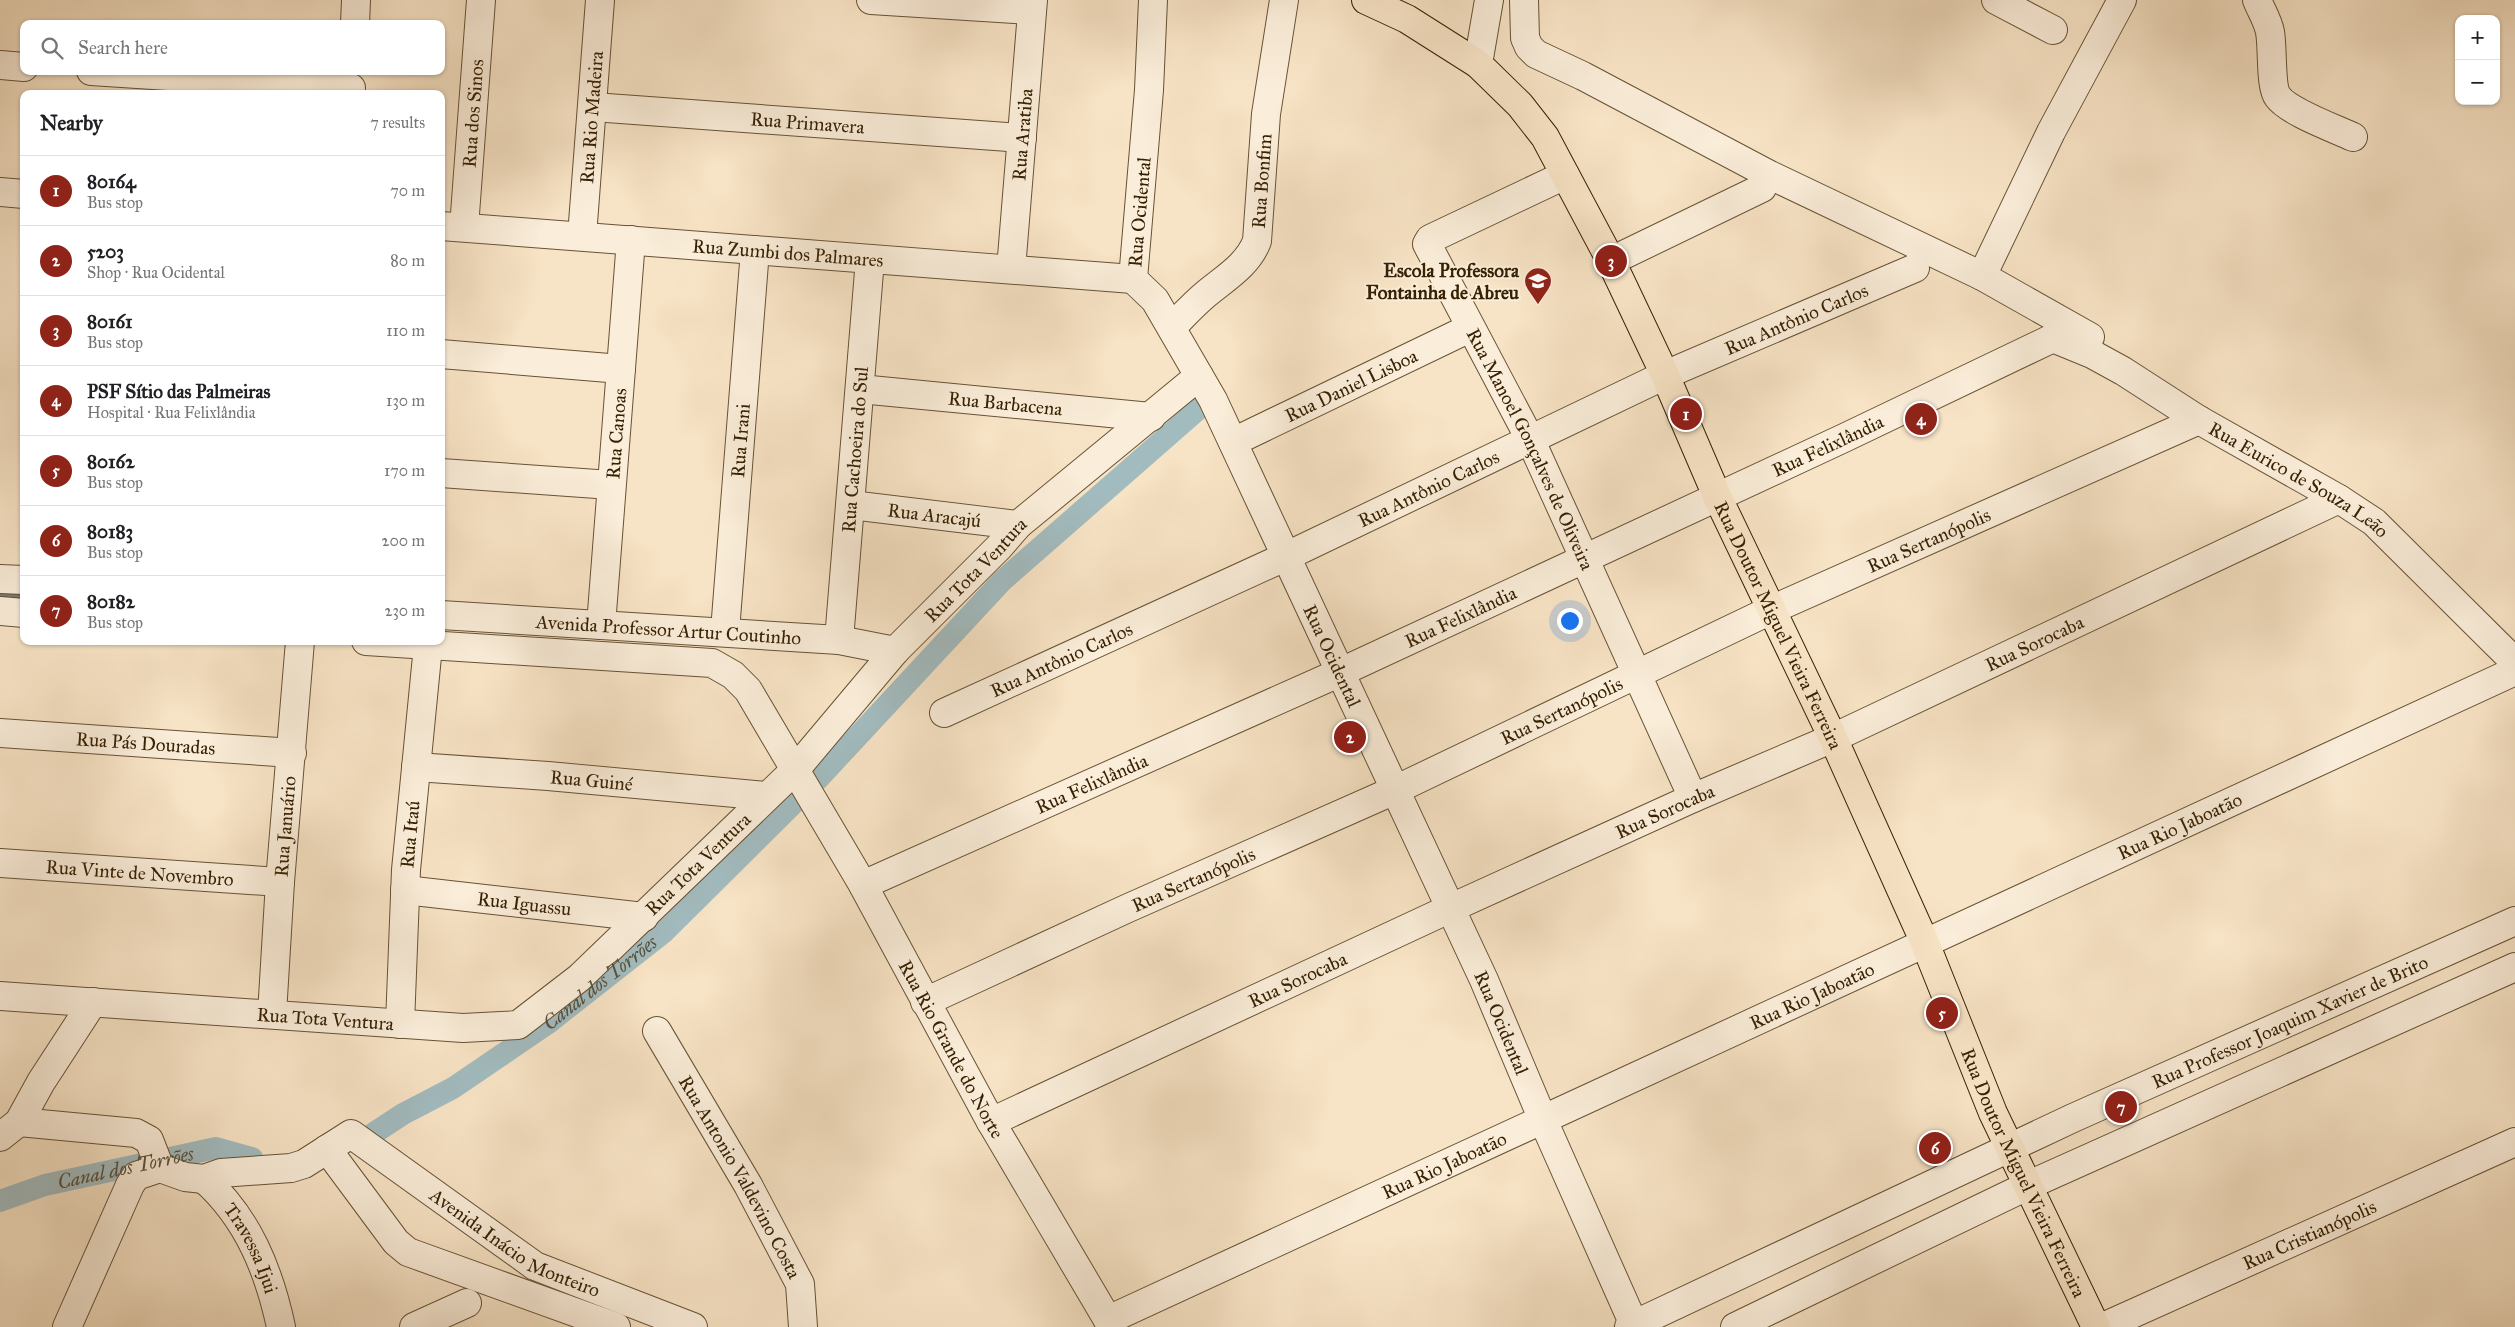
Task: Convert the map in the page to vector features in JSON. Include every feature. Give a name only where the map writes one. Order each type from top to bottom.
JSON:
[{"type":"main road","name":"Rua Doutor Miguel Vieira Ferreira","points":[[1366,0],[1407,19],[1478,64],[1520,105],[1545,137],[1611,261],[1665,375],[1717,496],[1833,738],[1925,943],[2010,1149],[2096,1327]]},
{"type":"street","points":[[355,20],[356,0]]},
{"type":"street","name":"Rua dos Sinos","points":[[452,226],[481,0]]},
{"type":"street","name":"Rua Rio Madeira","points":[[582,236],[600,0]]},
{"type":"street","points":[[870,0],[1033,5]]},
{"type":"street","name":"Rua Ocidental","points":[[1153,0],[1149,90],[1133,279],[1155,300],[1200,376],[1287,556],[1484,980],[1633,1326]]},
{"type":"street","name":"Rua Bonfim","points":[[1172,327],[1242,264],[1257,241],[1266,114],[1284,0]]},
{"type":"street","points":[[1478,64],[1489,0]]},
{"type":"street","points":[[1524,0],[1522,12],[1525,38],[1529,47],[1536,54],[1583,76],[1770,175],[1982,276],[2080,332],[2129,357]]},
{"type":"street","points":[[1996,0],[2053,30]]},
{"type":"street","points":[[1982,276],[2051,132],[2122,0]]},
{"type":"street","points":[[2257,0],[2270,30],[2274,56],[2273,78],[2278,97],[2297,111],[2354,136]]},
{"type":"street","name":"Rua Aratiba","points":[[1011,269],[1033,5]]},
{"type":"street","points":[[0,65],[20,67]]},
{"type":"street","points":[[166,75],[352,85]]},
{"type":"street","name":"Rua Primavera","points":[[593,107],[1022,138]]},
{"type":"street","name":"Rua Manoel Gonçalves de Oliveira","points":[[1565,175],[1430,238],[1427,244],[1531,440],[1583,560],[1638,673],[1693,798]]},
{"type":"street","points":[[1611,261],[1762,188]]},
{"type":"street","points":[[0,192],[20,194]]},
{"type":"street","name":"Rua Zumbi dos Palmares","points":[[452,226],[1133,279]]},
{"type":"street","name":"Rua Canoas","points":[[601,625],[630,240]]},
{"type":"street","name":"Rua Irani","points":[[725,631],[755,250]]},
{"type":"street","name":"Rua Cachoeira do Sul","points":[[839,640],[870,258]]},
{"type":"street","name":"Rua Antônio Carlos","points":[[944,712],[1287,556],[1665,375],[1915,268]]},
{"type":"street","name":"Rua Daniel Lisboa","points":[[1232,442],[1470,328]]},
{"type":"street","name":"Rua Eurico de Souza Leão","points":[[2053,338],[2092,354],[2123,371],[2199,420],[2339,499],[2374,522],[2515,662]]},
{"type":"street","name":"Rua Felixlândia","points":[[863,886],[1340,672],[1844,438],[2053,338]]},
{"type":"street","points":[[445,354],[621,369]]},
{"type":"street","name":"Rua Tota Ventura","points":[[0,996],[463,1028],[518,1025],[578,978],[795,770],[894,651],[999,547],[1018,525],[1200,376]]},
{"type":"street","name":"Rua Barbacena","points":[[860,389],[1151,417]]},
{"type":"street","name":"Rua Sertanópolis","points":[[925,1002],[1126,909],[1395,790],[1770,610],[2199,420]]},
{"type":"street","points":[[445,473],[611,485]]},
{"type":"street","name":"Rua Sorocaba","points":[[991,1122],[1451,908],[1693,798],[1833,738],[2339,499]]},
{"type":"street","name":"Rua Aracajú","points":[[851,505],[1018,525]]},
{"type":"street","points":[[0,579],[20,580]]},
{"type":"street","points":[[0,611],[20,612]]},
{"type":"street","name":"Avenida Professor Artur Coutinho","points":[[445,615],[725,631],[839,640],[894,651]]},
{"type":"street","name":"Rua Januário","points":[[272,1014],[280,882],[300,645]]},
{"type":"street","name":"Avenida Professor Artur Coutinho","points":[[416,645],[712,663],[733,675],[748,690],[795,770]]},
{"type":"street","name":"Rua Itaú","points":[[400,1024],[405,890],[428,646]]},
{"type":"street","name":"Rua Rio Jaboatão","points":[[1110,1323],[1492,1141],[1543,1120],[2515,672]]},
{"type":"street","name":"Rua Pás Douradas","points":[[0,733],[292,753]]},
{"type":"street","name":"Rua Guiné","points":[[416,766],[558,776],[766,796]]},
{"type":"street","name":"Rua Rio Grande do Norte","points":[[795,770],[863,886],[991,1122],[1110,1323]]},
{"type":"street","name":"Rua Vinte de Novembro","points":[[0,863],[280,882]]},
{"type":"street","name":"Rua Iguassu","points":[[405,890],[644,916]]},
{"type":"street","name":"Rua Professor Joaquim Xavier de Brito","points":[[1633,1326],[2073,1118],[2515,920]]},
{"type":"street","points":[[1735,1327],[2029,1185],[2515,967]]},
{"type":"street","points":[[5,1131],[41,1082],[93,1002]]},
{"type":"street","name":"Rua Antonio Valdevino Costa","points":[[657,1031],[748,1185],[800,1284],[803,1327]]},
{"type":"street","points":[[5,1131],[129,1132],[142,1135],[156,1157],[185,1177],[204,1179],[221,1173],[291,1168],[304,1164],[327,1149]]},
{"type":"street","name":"Avenida Inácio Monteiro","points":[[616,1327],[408,1252],[396,1242],[327,1149],[351,1134],[535,1266],[693,1327]]},
{"type":"street","name":"Rua Cristianópolis","points":[[2103,1327],[2515,1142]]},
{"type":"street","points":[[67,1327],[130,1185],[136,1176],[156,1157]]},
{"type":"street","name":"Travessa Ijui","points":[[204,1179],[218,1191],[248,1234],[264,1263],[281,1327]]},
{"type":"street","points":[[414,1327],[467,1303]]},
{"type":"waterway","points":[[818,779],[1002,581],[1203,405]]},
{"type":"waterway","points":[[0,594],[20,596]]},
{"type":"waterway","name":"Canal dos Torrões","points":[[368,1137],[403,1114],[453,1088],[547,1024],[664,932],[804,793]]},
{"type":"waterway","name":"Canal dos Torrões","points":[[0,1201],[45,1185],[216,1148],[252,1158]]},
{"type":"place","name":"80161","points":[[1611,261]]},
{"type":"place","name":"Escola Professora Fontainha de Abreu","points":[[1538,305]]},
{"type":"place","name":"80164","points":[[1686,414]]},
{"type":"place","name":"PSF Sítio das Palmeiras","points":[[1921,419]]},
{"type":"place","name":"5203","points":[[1350,737]]},
{"type":"place","name":"80162","points":[[1942,1013]]},
{"type":"place","name":"80182","points":[[2121,1107]]},
{"type":"place","name":"80183","points":[[1935,1148]]}]
